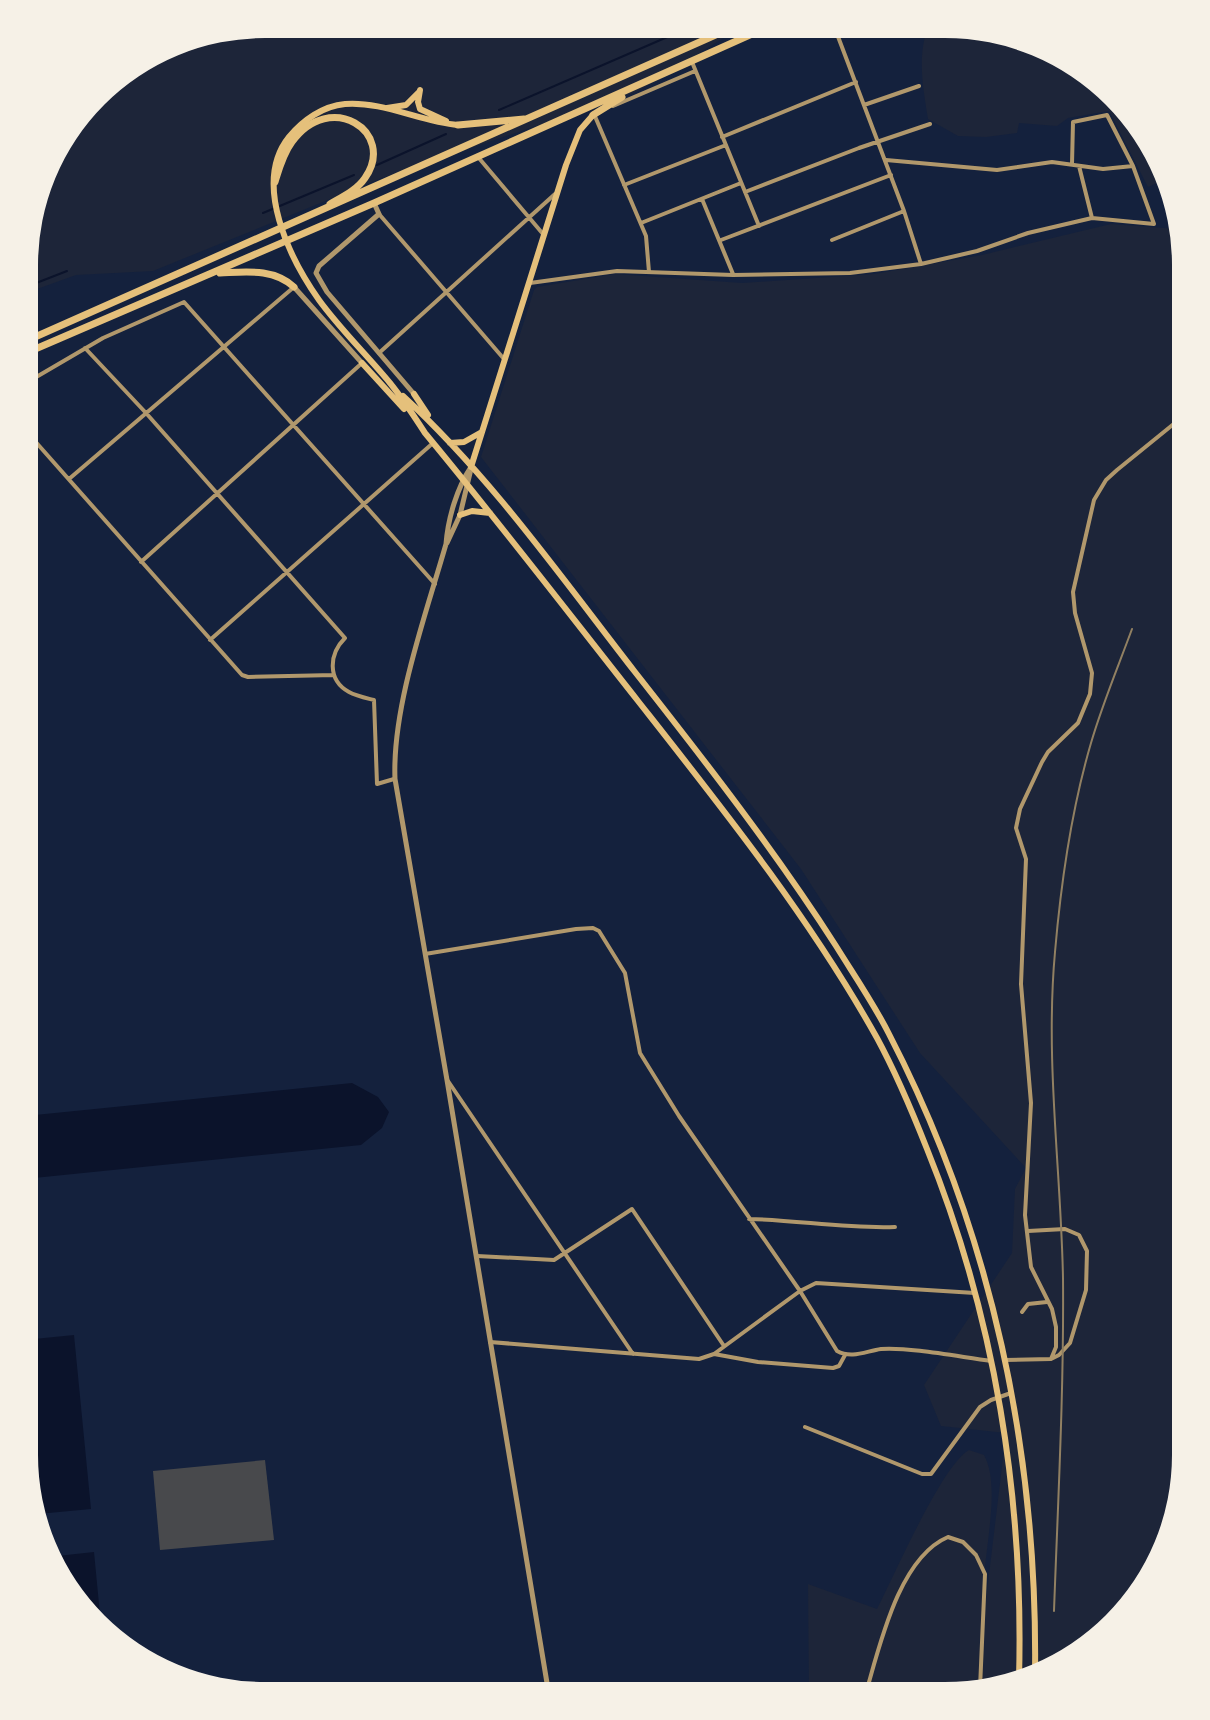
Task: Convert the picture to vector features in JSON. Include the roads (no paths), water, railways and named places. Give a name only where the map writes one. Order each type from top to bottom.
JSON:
[{"type":"highway","points":[[38,336],[709,38]]},
{"type":"highway","points":[[38,348],[744,38]]},
{"type":"highway","points":[[593,115],[650,81]]},
{"type":"highway","points":[[275,183],[292,142],[316,121],[330,116],[346,118],[364,130],[373,156],[366,177],[358,186],[308,218]]},
{"type":"highway","points":[[458,125],[530,118]]},
{"type":"highway","points":[[213,273],[269,273],[287,280],[294,287]]},
{"type":"main road","points":[[383,109],[406,105],[420,90],[418,104],[422,111],[458,125]]},
{"type":"main road","points":[[425,433],[391,385],[319,300],[302,271],[288,242],[278,209],[276,163],[285,143],[295,131],[315,114],[345,104],[458,125]]},
{"type":"main road","points":[[471,467],[574,143],[593,115]]},
{"type":"main road","points":[[362,363],[469,485],[678,751],[809,930],[893,1070],[947,1202],[993,1361],[1015,1528],[1019,1670]]},
{"type":"main road","points":[[391,385],[434,424]]},
{"type":"main road","points":[[414,394],[434,424],[518,521],[691,742],[798,890],[869,999],[918,1094],[961,1198],[1005,1360],[1031,1528],[1035,1663]]},
{"type":"main road","points":[[450,443],[464,442],[482,432]]},
{"type":"main road","points":[[460,515],[472,511],[490,513]]},
{"type":"street","points":[[839,38],[921,264]]},
{"type":"street","points":[[692,62],[759,226]]},
{"type":"street","points":[[649,272],[649,249],[641,223],[593,115],[695,71]]},
{"type":"street","points":[[722,137],[856,82]]},
{"type":"street","points":[[864,105],[919,86]]},
{"type":"street","points":[[528,283],[599,272],[824,275],[921,264],[1092,218],[1154,224],[1133,166],[1105,114],[1073,122],[1072,164]]},
{"type":"street","points":[[745,192],[930,124]]},
{"type":"street","points":[[624,185],[726,145]]},
{"type":"street","points":[[478,157],[543,234]]},
{"type":"street","points":[[885,160],[997,170],[1052,162],[1103,169],[1133,166]]},
{"type":"street","points":[[1079,166],[1092,218]]},
{"type":"street","points":[[721,240],[891,175]]},
{"type":"street","points":[[641,223],[741,183]]},
{"type":"street","points":[[379,353],[557,193]]},
{"type":"street","points":[[702,199],[733,275]]},
{"type":"street","points":[[374,203],[379,214],[504,359]]},
{"type":"street","points":[[832,240],[904,211]]},
{"type":"street","points":[[379,214],[319,266],[316,273],[327,292],[414,394]]},
{"type":"street","points":[[69,479],[294,287],[362,363],[141,562]]},
{"type":"street","points":[[38,376],[85,348],[184,302],[435,584]]},
{"type":"street","points":[[85,348],[345,638],[333,656],[334,675],[347,691],[374,700],[377,784],[395,779]]},
{"type":"street","points":[[1051,1359],[1057,1339],[1052,1309],[1031,1267],[1025,1206],[1031,1088],[1021,984],[1026,859],[1017,825],[1020,809],[1042,762],[1078,723],[1087,706],[1092,673],[1075,613],[1073,592],[1094,500],[1106,480],[1172,425]]},
{"type":"street","points":[[210,640],[434,443]]},
{"type":"street","points":[[38,444],[244,677],[334,675]]},
{"type":"street","points":[[471,467],[463,479],[448,529],[397,730],[395,779],[547,1682]]},
{"type":"street","points":[[446,544],[460,515],[471,467]]},
{"type":"street","points":[[425,954],[576,929],[593,928],[599,931],[625,973],[640,1053],[837,1351],[845,1355],[884,1349],[993,1361]]},
{"type":"street","points":[[447,1080],[633,1354]]},
{"type":"street","points":[[477,1256],[554,1260],[632,1209],[724,1346]]},
{"type":"street","points":[[749,1219],[790,1219],[855,1229],[895,1227]]},
{"type":"street","points":[[1005,1360],[1051,1359],[1059,1355],[1070,1343],[1086,1290],[1087,1251],[1079,1235],[1071,1230],[1028,1231]]},
{"type":"street","points":[[490,1342],[699,1359],[714,1354],[800,1291],[816,1283],[975,1293]]},
{"type":"street","points":[[1022,1312],[1028,1304],[1047,1302]]},
{"type":"street","points":[[714,1354],[758,1362],[833,1368],[839,1366],[845,1355]]},
{"type":"street","points":[[805,1427],[922,1474],[931,1474],[980,1407],[1011,1393]]},
{"type":"street","points":[[869,1682],[894,1601],[919,1562],[940,1540],[948,1537],[963,1542],[976,1555],[985,1574],[980,1679]]},
{"type":"waterway","points":[[499,110],[665,38]]},
{"type":"waterway","points":[[377,165],[446,134]]},
{"type":"waterway","points":[[263,213],[354,175]]},
{"type":"waterway","points":[[38,282],[67,271]]},
{"type":"railway","points":[[1054,1611],[1063,1320],[1052,1034],[1055,952],[1064,873],[1078,794],[1095,729],[1132,629]]}]
